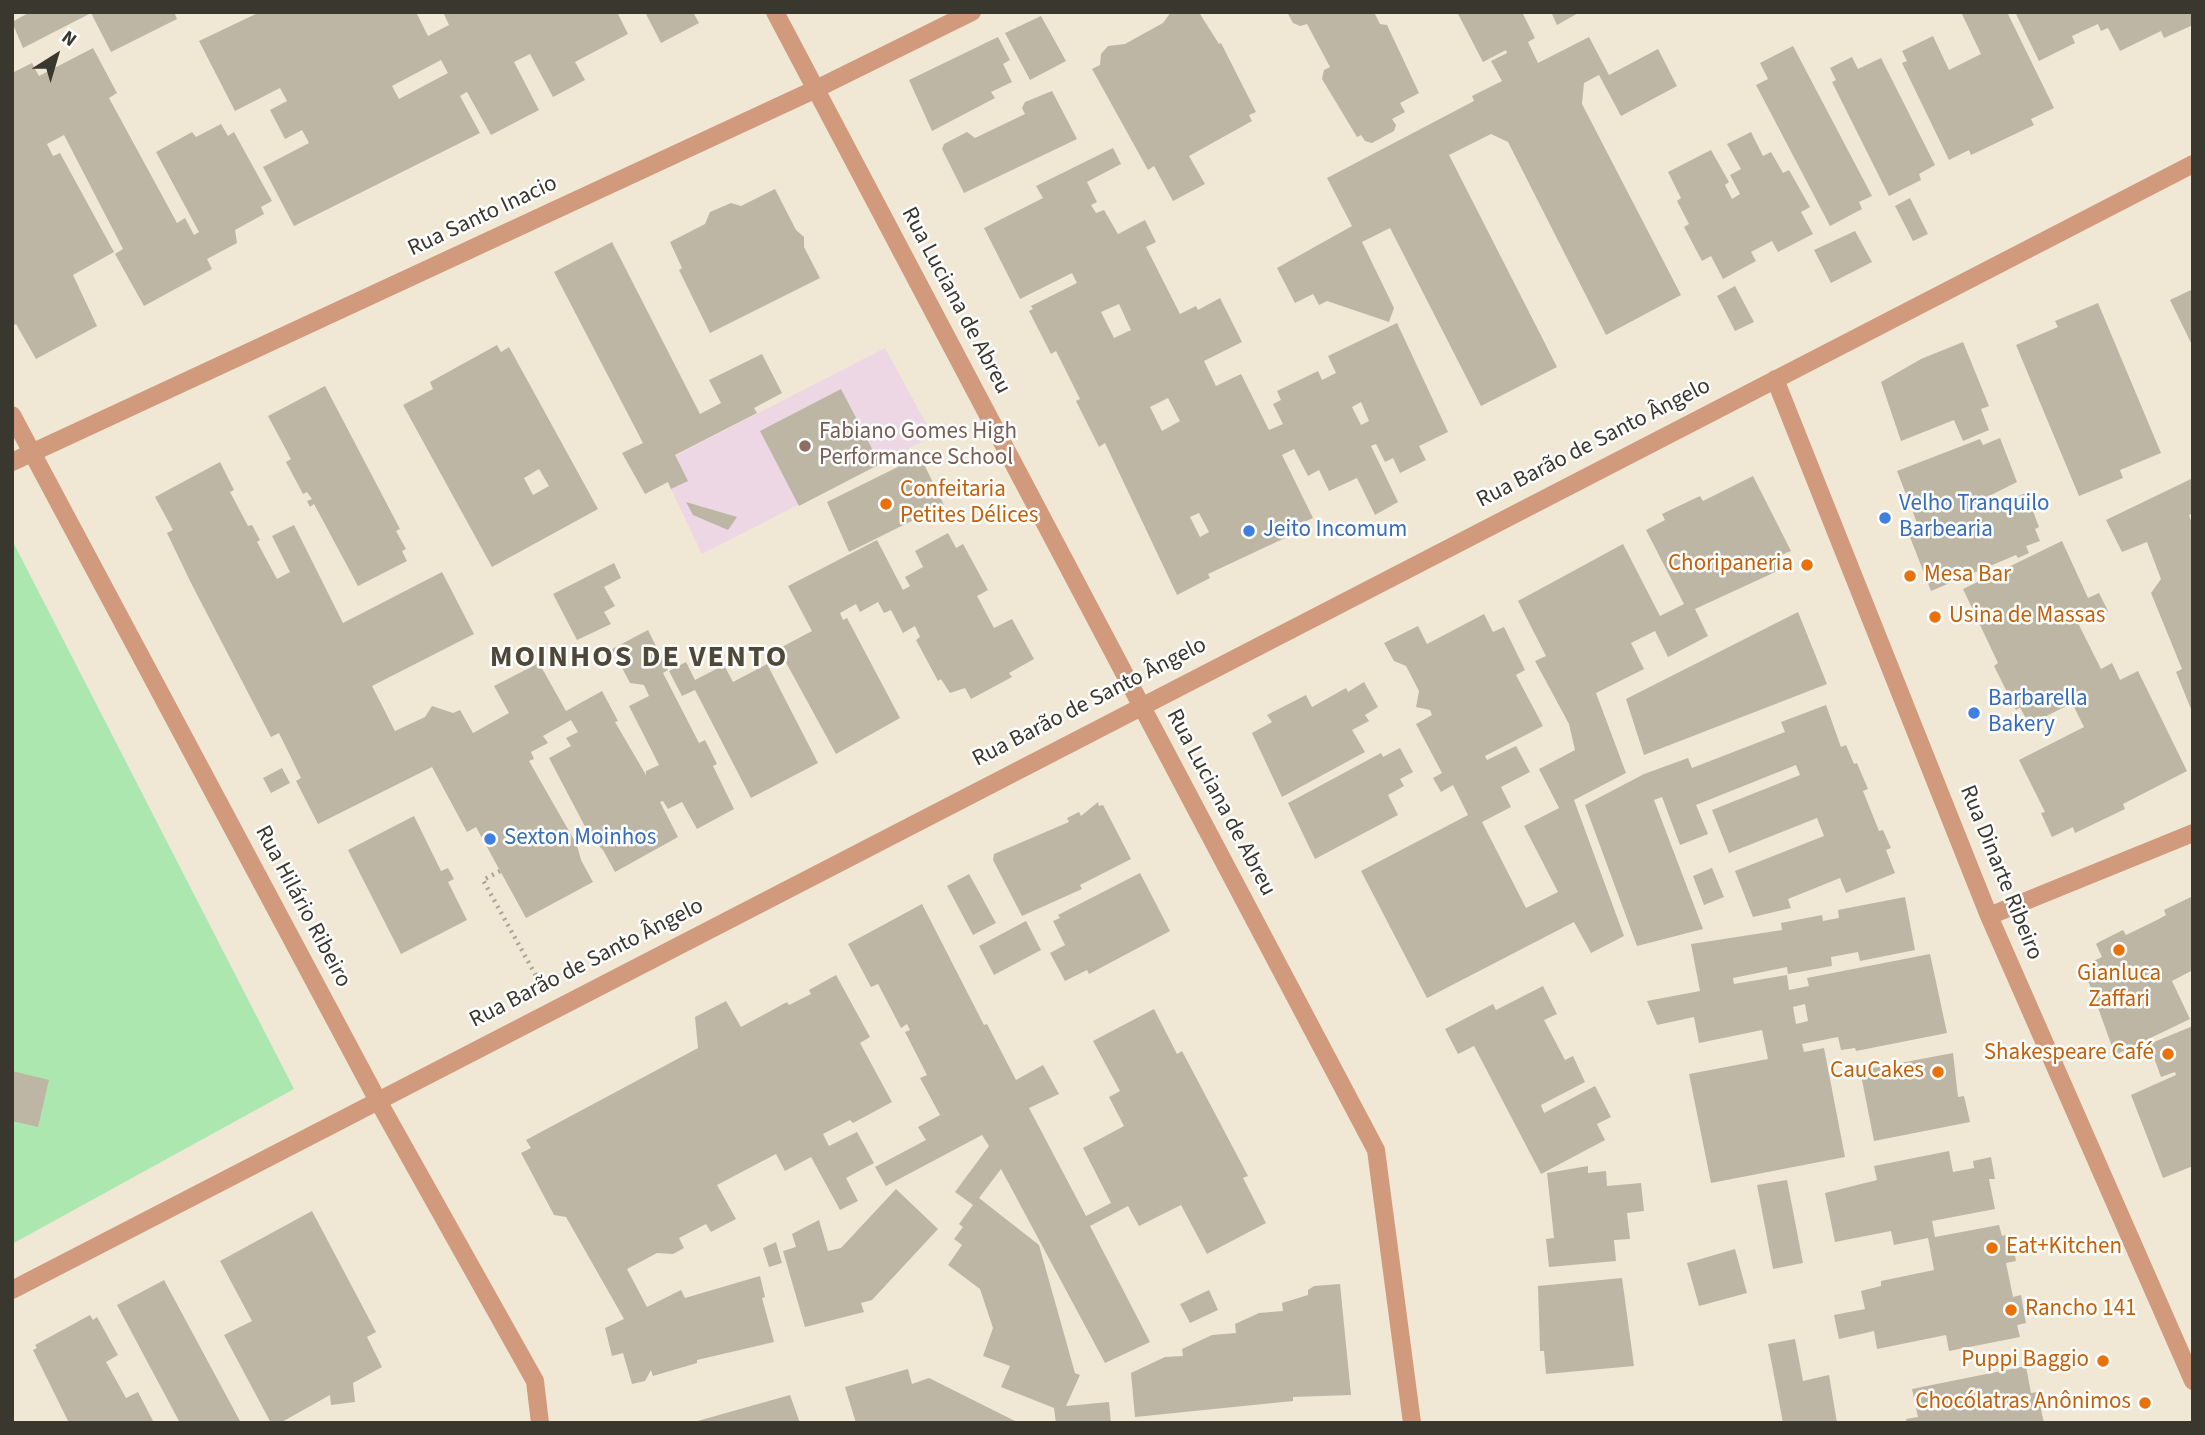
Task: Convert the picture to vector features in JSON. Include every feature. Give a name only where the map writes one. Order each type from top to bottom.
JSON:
[{"type":"street","name":"Rua Luciana de Abreu","points":[[775,12],[1376,1150],[1412,1423]]},
{"type":"street","name":"Rua Santo Inacio","points":[[12,462],[816,89],[972,12]]},
{"type":"street","name":"Rua Barão de Santo Ângelo","points":[[12,1290],[553,1008],[2193,164]]},
{"type":"street","name":"Rua Dinarte Ribeiro","points":[[1775,379],[1989,916],[2193,1381]]},
{"type":"street","name":"Rua Hilário Ribeiro","points":[[12,415],[377,1099],[536,1381],[540,1423]]},
{"type":"street","points":[[1989,916],[2193,834]]},
{"type":"path","points":[[500,871],[483,880],[553,1008]]},
{"type":"shaded area","name":"Fabiano Gomes High Performance School","points":[[885,348],[933,436],[702,554],[659,464]]},
{"type":"green space","points":[[12,540],[294,1089],[12,1244]]},
{"type":"building","points":[[30,12],[174,12],[177,19],[111,52],[91,13],[23,48],[12,22]]},
{"type":"building","points":[[260,12],[416,12],[428,36],[449,25],[443,12],[617,12],[628,34],[575,62],[585,80],[553,97],[530,54],[514,62],[539,110],[491,135],[467,92],[460,96],[480,133],[294,226],[263,167],[309,143],[302,130],[285,139],[270,110],[287,101],[280,88],[235,111],[199,41]],"holes":[[[441,60],[448,73],[399,99],[392,86]]]},
{"type":"building","points":[[645,12],[693,12],[699,23],[661,43]]},
{"type":"building","points":[[1171,12],[1200,14],[1219,44],[1221,43],[1256,112],[1249,115],[1252,121],[1189,156],[1205,184],[1173,201],[1154,166],[1148,170],[1092,69],[1100,65],[1101,54],[1108,46],[1125,44],[1163,23]]},
{"type":"building","points":[[1287,12],[1374,12],[1380,24],[1387,25],[1419,93],[1400,103],[1405,112],[1392,119],[1396,125],[1394,131],[1372,143],[1365,141],[1361,135],[1357,137],[1322,79],[1324,70],[1330,67],[1307,24],[1300,26],[1293,23]]},
{"type":"building","points":[[1457,12],[1522,12],[1535,38],[1528,42],[1538,63],[1589,37],[1609,75],[1658,49],[1677,86],[1621,116],[1599,75],[1584,83],[1582,104],[1681,295],[1606,335],[1508,142],[1491,134],[1449,155],[1557,367],[1481,406],[1390,228],[1362,242],[1394,308],[1389,322],[1327,301],[1319,305],[1313,294],[1295,303],[1277,268],[1352,226],[1327,178],[1474,101],[1472,96],[1502,81],[1491,61],[1507,53],[1506,50],[1483,62]]},
{"type":"building","points":[[1551,12],[1580,12],[1557,25]]},
{"type":"building","points":[[1961,12],[2007,12],[2054,108],[2031,119],[2034,125],[1971,155],[1969,150],[1949,160],[1902,63],[1907,61],[1902,51],[1933,36],[1949,70],[1981,54]]},
{"type":"building","points":[[2015,12],[2193,12],[2193,25],[2164,38],[2161,31],[2120,51],[2108,28],[2101,31],[2098,24],[2072,36],[2075,43],[2039,61]]},
{"type":"building","points":[[1041,16],[1066,61],[1030,80],[1005,33]]},
{"type":"building","points":[[998,37],[1010,60],[1003,64],[1012,82],[991,92],[995,98],[932,131],[909,80]]},
{"type":"building","points":[[1793,46],[1872,196],[1859,202],[1862,209],[1830,226],[1756,85],[1768,79],[1760,63]]},
{"type":"building","points":[[93,48],[117,93],[109,98],[177,223],[185,218],[194,235],[199,232],[156,152],[192,132],[196,137],[221,124],[228,136],[234,132],[272,201],[261,207],[264,214],[235,230],[237,243],[207,259],[212,269],[144,306],[115,254],[123,249],[64,135],[47,144],[53,156],[60,153],[114,252],[73,275],[97,326],[36,359],[16,324],[12,322],[12,73],[32,63],[39,76]]},
{"type":"building","points":[[1852,57],[1858,69],[1881,58],[1935,165],[1919,174],[1921,180],[1889,196],[1832,82],[1836,80],[1830,68]]},
{"type":"building","points":[[1052,91],[1077,139],[964,193],[942,149],[944,144],[967,132],[975,138],[1025,114],[1022,108],[1025,102]]},
{"type":"building","points":[[1751,132],[1763,156],[1771,152],[1783,173],[1789,170],[1810,207],[1801,212],[1813,234],[1778,252],[1772,241],[1751,252],[1756,261],[1723,279],[1711,256],[1702,261],[1684,227],[1689,224],[1677,201],[1681,198],[1668,172],[1711,150],[1729,182],[1725,185],[1732,199],[1740,194],[1730,175],[1741,169],[1727,144]]},
{"type":"building","points":[[1113,148],[1121,164],[1087,182],[1097,202],[1091,205],[1096,213],[1104,210],[1118,234],[1145,220],[1156,242],[1146,247],[1180,314],[1196,306],[1198,310],[1220,298],[1242,342],[1204,361],[1216,386],[1241,374],[1269,430],[1283,424],[1273,404],[1281,400],[1277,391],[1318,371],[1322,380],[1336,373],[1328,356],[1397,323],[1448,432],[1419,446],[1426,460],[1400,473],[1393,458],[1385,462],[1376,444],[1371,446],[1398,502],[1375,515],[1357,478],[1329,491],[1319,470],[1308,476],[1294,449],[1282,455],[1313,518],[1300,524],[1302,530],[1208,574],[1210,578],[1177,595],[1105,443],[1099,447],[1076,401],[1080,399],[1056,351],[1051,354],[1029,311],[1033,309],[1031,306],[1077,283],[1072,273],[1020,299],[984,228],[1043,198],[1036,186]],"holes":[[[1119,304],[1131,330],[1114,338],[1101,312]],[[1168,398],[1180,421],[1162,431],[1150,407]],[[1361,402],[1369,421],[1361,425],[1352,407]],[[1199,513],[1209,532],[1200,537],[1190,517]]]},
{"type":"building","points":[[775,189],[796,230],[804,237],[804,247],[820,278],[710,333],[679,270],[682,268],[670,242],[705,224],[710,212],[731,203],[741,206]]},
{"type":"building","points":[[1910,198],[1928,234],[1913,241],[1895,206]]},
{"type":"building","points":[[1855,231],[1872,262],[1831,283],[1814,250]]},
{"type":"building","points":[[612,242],[700,414],[721,403],[709,380],[762,354],[782,393],[754,408],[757,413],[675,455],[688,481],[671,489],[668,482],[645,494],[622,453],[643,443],[554,272]]},
{"type":"building","points":[[1735,286],[1754,322],[1735,331],[1717,296]]},
{"type":"building","points":[[2193,289],[2193,347],[2170,300]]},
{"type":"building","points":[[2098,303],[2161,453],[2120,470],[2123,478],[2079,496],[2016,345],[2058,327],[2055,321]]},
{"type":"building","points":[[1963,342],[1989,406],[1981,409],[1989,430],[1963,441],[1954,420],[1901,441],[1881,382],[1921,359]]},
{"type":"building","points":[[497,345],[501,352],[509,347],[598,509],[492,567],[403,405],[433,389],[430,382]],"holes":[[[539,469],[549,486],[533,495],[524,478]]]},
{"type":"building","points":[[325,386],[400,529],[396,531],[406,549],[402,551],[407,561],[358,586],[314,504],[310,507],[307,501],[312,499],[307,492],[303,494],[286,462],[291,459],[268,416]]},
{"type":"building","points":[[841,389],[880,464],[799,506],[760,431]]},
{"type":"building","points":[[2000,438],[2017,482],[1979,501],[1985,509],[2026,493],[2039,527],[2035,529],[2040,541],[2026,546],[2029,553],[2018,558],[2016,555],[1931,591],[1908,532],[1919,528],[1897,471],[1980,439],[1983,445]]},
{"type":"building","name":"Confeitaria Petites Délices","points":[[920,456],[944,505],[849,552],[827,502]]},
{"type":"building","points":[[220,462],[234,490],[230,492],[248,526],[252,525],[260,540],[257,542],[277,579],[290,572],[272,536],[294,525],[343,623],[442,572],[474,634],[372,686],[395,731],[425,717],[432,706],[453,713],[460,710],[473,733],[509,713],[494,686],[539,663],[566,711],[602,691],[618,721],[615,722],[646,775],[646,771],[659,765],[629,706],[649,696],[644,685],[630,683],[612,649],[648,630],[668,670],[663,673],[699,743],[705,740],[717,764],[713,766],[734,809],[697,829],[682,802],[668,809],[663,801],[660,802],[678,837],[615,872],[603,850],[591,838],[549,758],[571,746],[566,738],[578,732],[571,720],[543,736],[548,743],[531,752],[534,759],[529,761],[577,845],[581,860],[593,882],[526,918],[476,827],[467,832],[432,767],[318,824],[296,781],[301,778],[279,733],[271,737],[190,581],[167,533],[173,530],[155,497]]},
{"type":"building","points":[[1753,476],[1791,551],[1779,556],[1784,568],[1695,609],[1708,636],[1668,657],[1655,631],[1631,643],[1644,669],[1596,693],[1626,773],[1574,800],[1624,936],[1591,953],[1574,922],[1427,998],[1361,871],[1468,815],[1453,785],[1441,792],[1433,778],[1442,773],[1416,724],[1432,715],[1430,710],[1416,707],[1419,691],[1406,666],[1394,661],[1384,643],[1418,626],[1427,644],[1484,614],[1493,632],[1504,627],[1525,670],[1516,675],[1543,726],[1485,756],[1487,760],[1516,746],[1530,772],[1501,787],[1511,807],[1482,822],[1526,908],[1558,892],[1524,826],[1559,808],[1539,769],[1575,750],[1569,724],[1535,661],[1546,656],[1518,601],[1623,544],[1660,616],[1684,604],[1646,530],[1665,520],[1662,514],[1700,496],[1703,501]]},
{"type":"building","points":[[2193,478],[2193,513],[2189,515],[2193,526],[2193,714],[2176,672],[2182,669],[2151,593],[2161,579],[2147,542],[2122,552],[2106,520]]},
{"type":"building","points":[[686,502],[737,517],[728,530],[693,515]]},
{"type":"building","points":[[948,533],[956,548],[963,544],[988,590],[977,596],[994,628],[1012,619],[1034,659],[1009,673],[1012,677],[971,699],[965,688],[950,693],[941,679],[938,681],[916,640],[920,637],[915,626],[903,633],[891,610],[884,613],[878,602],[860,612],[856,604],[840,613],[843,620],[847,618],[900,718],[836,754],[783,657],[786,655],[782,647],[812,631],[788,586],[877,540],[903,590],[910,586],[905,577],[923,567],[915,551]]},
{"type":"building","points":[[2062,541],[2088,598],[2099,593],[2108,611],[2079,625],[2101,669],[2112,663],[2120,680],[2138,671],[2187,771],[2123,804],[2125,809],[2075,833],[2073,827],[2052,837],[2041,813],[2045,812],[2019,760],[2084,727],[2072,703],[2029,725],[2020,707],[2016,710],[1994,666],[1998,663],[1963,589]]},
{"type":"building","points":[[614,563],[621,578],[604,587],[615,606],[604,612],[611,624],[577,640],[553,594]]},
{"type":"building","points":[[1798,612],[1827,684],[1644,755],[1626,699]]},
{"type":"building","points":[[686,662],[695,680],[724,665],[733,682],[767,664],[818,763],[751,798],[695,690],[682,696],[669,671]]},
{"type":"building","points":[[1364,682],[1378,707],[1365,715],[1369,721],[1352,730],[1365,752],[1282,797],[1252,733],[1272,722],[1267,715],[1306,695],[1312,707],[1346,688],[1348,692]]},
{"type":"building","points":[[1826,705],[1841,747],[1846,745],[1868,789],[1863,791],[1879,831],[1883,830],[1891,848],[1886,850],[1895,873],[1846,893],[1840,878],[1788,899],[1791,908],[1753,917],[1735,871],[1824,836],[1817,818],[1729,853],[1712,810],[1800,775],[1796,765],[1696,805],[1708,834],[1680,845],[1662,797],[1654,800],[1703,929],[1637,946],[1585,805],[1644,774],[1688,758],[1692,768],[1785,732],[1781,722]]},
{"type":"building","points":[[1400,748],[1413,772],[1400,779],[1404,786],[1388,795],[1398,815],[1315,859],[1288,803],[1381,753],[1383,757]]},
{"type":"building","points":[[282,768],[290,783],[271,793],[263,778]]},
{"type":"building","points":[[1098,802],[1099,806],[1103,805],[1131,859],[1080,885],[1082,889],[1022,916],[993,860],[994,854],[1069,822],[1067,818],[1079,812],[1081,816]]},
{"type":"building","points":[[414,816],[441,871],[448,868],[454,879],[448,882],[467,920],[401,954],[348,850]]},
{"type":"building","points":[[1712,868],[1724,897],[1704,905],[1693,876]]},
{"type":"building","points":[[1140,873],[1170,931],[1089,974],[1087,970],[1065,981],[1050,953],[1065,945],[1053,921],[1060,918],[1058,915]]},
{"type":"building","points":[[969,874],[996,923],[973,935],[947,886]]},
{"type":"building","points":[[2193,896],[2193,970],[2172,981],[2190,1019],[2115,1055],[2083,966],[2102,957],[2096,944],[2099,942],[2123,930],[2126,935],[2157,920],[2166,915],[2164,910]]},
{"type":"building","points":[[1905,897],[1915,950],[1860,961],[1858,952],[1831,957],[1832,966],[1788,974],[1787,967],[1733,978],[1734,984],[1787,975],[1789,990],[1809,986],[1807,978],[1930,954],[1947,1033],[1856,1051],[1855,1048],[1841,1050],[1838,1037],[1802,1044],[1804,1052],[1824,1048],[1845,1157],[1711,1183],[1689,1074],[1768,1059],[1762,1030],[1699,1043],[1694,1017],[1657,1025],[1647,1001],[1700,991],[1691,944],[1782,930],[1781,923],[1822,915],[1823,921],[1839,918],[1838,910]],"holes":[[[1805,1004],[1808,1021],[1796,1024],[1793,1007]]]},
{"type":"building","points":[[922,904],[984,1025],[987,1024],[1016,1080],[1043,1065],[1059,1094],[1029,1108],[1086,1216],[1111,1203],[1083,1148],[1124,1126],[1109,1097],[1120,1091],[1093,1041],[1154,1009],[1177,1054],[1182,1051],[1248,1176],[1243,1178],[1266,1223],[1207,1254],[1181,1205],[1139,1226],[1128,1206],[1090,1226],[1150,1342],[1105,1363],[1001,1169],[979,1198],[1039,1245],[1075,1373],[1080,1375],[1066,1406],[1109,1402],[1111,1423],[1056,1423],[1054,1408],[1001,1387],[1010,1366],[983,1356],[993,1328],[980,1289],[948,1265],[962,1245],[954,1239],[963,1227],[959,1224],[973,1205],[955,1192],[989,1146],[982,1135],[886,1186],[875,1167],[926,1140],[918,1127],[940,1115],[920,1078],[927,1075],[905,1032],[910,1030],[907,1024],[901,1028],[878,984],[871,987],[848,944]]},
{"type":"building","points":[[1026,921],[1041,950],[994,975],[979,946]]},
{"type":"building","points":[[836,975],[870,1037],[860,1043],[892,1102],[853,1123],[850,1120],[823,1134],[829,1146],[857,1132],[874,1163],[846,1178],[858,1201],[840,1210],[811,1157],[785,1171],[776,1154],[717,1185],[736,1219],[711,1232],[706,1224],[679,1238],[684,1248],[673,1254],[657,1253],[627,1269],[647,1307],[681,1290],[685,1298],[760,1276],[765,1297],[762,1298],[774,1342],[697,1360],[697,1363],[653,1376],[651,1370],[645,1381],[632,1384],[623,1353],[612,1356],[605,1328],[624,1319],[566,1217],[554,1215],[521,1153],[531,1148],[526,1140],[698,1048],[695,1017],[726,1001],[741,1027],[787,1002],[789,1005],[811,994],[809,990]]},
{"type":"building","points":[[1543,986],[1557,1014],[1544,1020],[1565,1060],[1573,1056],[1585,1082],[1541,1105],[1544,1113],[1595,1086],[1611,1117],[1597,1124],[1605,1140],[1541,1174],[1474,1046],[1458,1054],[1445,1029],[1493,1004],[1496,1010]]},
{"type":"building","points":[[2193,1026],[2193,1166],[2163,1178],[2131,1095],[2176,1075],[2175,1072],[2161,1077],[2149,1044]]},
{"type":"building","points":[[1953,1053],[1958,1097],[1964,1096],[1970,1122],[1874,1141],[1861,1075],[1864,1074],[1863,1070]]},
{"type":"building","points":[[12,1071],[49,1080],[38,1127],[12,1121]]},
{"type":"building","points":[[1949,1151],[1953,1172],[1974,1168],[1973,1161],[1991,1157],[1995,1179],[1989,1179],[1995,1209],[1932,1221],[1935,1237],[1999,1225],[2002,1236],[2011,1234],[2016,1261],[2006,1263],[2013,1297],[2021,1295],[2026,1323],[2017,1325],[2020,1337],[1949,1351],[1946,1335],[1877,1349],[1874,1331],[1839,1339],[1834,1315],[1865,1309],[1861,1291],[1881,1286],[1881,1281],[1934,1270],[1928,1238],[1894,1245],[1891,1231],[1835,1242],[1825,1193],[1877,1180],[1874,1166]]},
{"type":"building","points":[[1588,1166],[1588,1173],[1606,1171],[1607,1186],[1641,1183],[1644,1211],[1627,1213],[1630,1239],[1614,1240],[1616,1261],[1549,1267],[1546,1239],[1554,1238],[1547,1173]]},
{"type":"building","points":[[1787,1180],[1803,1263],[1773,1269],[1757,1185]]},
{"type":"building","points":[[896,1189],[938,1229],[872,1300],[861,1303],[864,1312],[805,1327],[783,1251],[796,1247],[792,1234],[819,1220],[828,1251],[841,1248]]},
{"type":"building","points":[[312,1211],[376,1332],[367,1337],[382,1367],[353,1383],[355,1402],[331,1405],[330,1395],[280,1423],[271,1423],[224,1335],[252,1321],[220,1261]]},
{"type":"building","points":[[776,1242],[782,1263],[769,1267],[763,1248]]},
{"type":"building","points":[[1735,1249],[1747,1293],[1699,1306],[1687,1263]]},
{"type":"building","points":[[1622,1278],[1634,1366],[1546,1374],[1544,1351],[1540,1351],[1538,1286]]},
{"type":"building","points":[[164,1280],[241,1423],[180,1423],[117,1305]]},
{"type":"building","points":[[1340,1284],[1351,1395],[1293,1397],[1293,1401],[1135,1417],[1131,1373],[1165,1357],[1183,1356],[1182,1349],[1212,1335],[1236,1333],[1235,1324],[1259,1313],[1283,1311],[1282,1303],[1308,1295],[1308,1290],[1314,1286]]},
{"type":"building","points":[[1209,1290],[1218,1310],[1190,1323],[1180,1304]]},
{"type":"building","points":[[90,1315],[93,1320],[97,1317],[118,1355],[106,1362],[126,1398],[138,1392],[154,1423],[69,1423],[33,1350],[37,1348],[35,1345]]},
{"type":"building","points":[[1795,1339],[1803,1381],[1829,1375],[1837,1423],[1783,1423],[1768,1344]]},
{"type":"building","points":[[2026,1366],[2031,1393],[2037,1392],[2044,1423],[1907,1423],[1906,1419],[1918,1417],[1912,1389]]},
{"type":"building","points":[[908,1369],[912,1384],[929,1378],[1019,1423],[856,1423],[845,1387]]},
{"type":"building","points":[[790,1395],[800,1423],[694,1423],[694,1422]]},
{"type":"place","name":"Fabiano Gomes High Performance School","points":[[805,446]]},
{"type":"place","name":"Confeitaria Petites Délices","points":[[886,504]]},
{"type":"place","name":"Velho Tranquilo Barbearia","points":[[1885,518]]},
{"type":"place","name":"Jeito Incomum","points":[[1249,531]]},
{"type":"place","name":"Choripaneria","points":[[1807,565]]},
{"type":"place","name":"Mesa Bar","points":[[1910,576]]},
{"type":"place","name":"Usina de Massas","points":[[1935,617]]},
{"type":"place","name":"Barbarella Bakery","points":[[1974,713]]},
{"type":"place","name":"Sexton Moinhos","points":[[490,839]]},
{"type":"place","name":"Gianluca Zaffari","points":[[2119,950]]},
{"type":"place","name":"Shakespeare Café","points":[[2168,1054]]},
{"type":"place","name":"CauCakes","points":[[1938,1072]]},
{"type":"place","name":"Eat+Kitchen","points":[[1992,1248]]},
{"type":"place","name":"Rancho 141","points":[[2011,1310]]},
{"type":"place","name":"Puppi Baggio","points":[[2103,1361]]},
{"type":"place","name":"Chocólatras Anônimos","points":[[2145,1403]]},
{"type":"district","name":"MOINHOS DE VENTO","points":[[639,659]]}]
